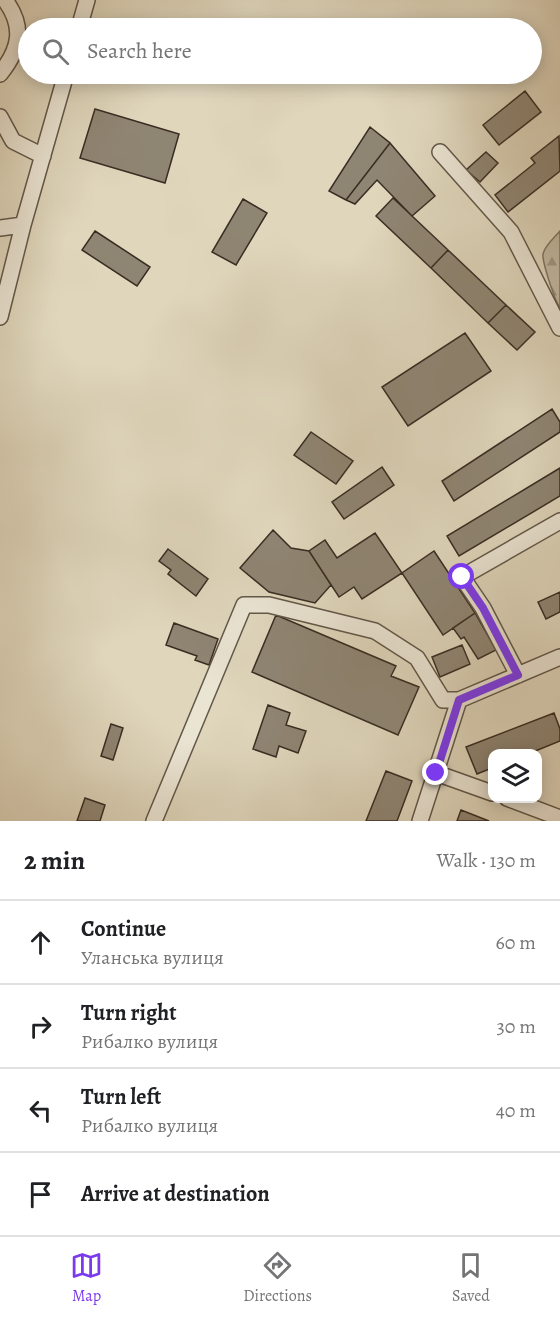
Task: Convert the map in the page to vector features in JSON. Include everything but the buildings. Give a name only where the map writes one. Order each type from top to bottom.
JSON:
[{"type":"street","points":[[5,0],[18,24]]},
{"type":"street","points":[[82,18],[87,0]]},
{"type":"street","points":[[0,74],[12,59],[18,36]]},
{"type":"street","points":[[0,317],[63,84]]},
{"type":"street","points":[[0,117],[13,141],[43,156]]},
{"type":"street","points":[[440,152],[511,232],[560,328]]},
{"type":"street","points":[[0,228],[24,225]]},
{"type":"street","points":[[518,675],[483,608],[462,577],[560,521]]},
{"type":"street","points":[[153,821],[244,605],[269,605],[375,631],[417,658],[443,700],[459,700],[560,657]]},
{"type":"street","points":[[420,821],[459,700]]},
{"type":"street","points":[[436,773],[488,792]]},
{"type":"street","points":[[520,803],[560,818]]},
{"type":"green space","points":[[560,231],[560,308],[549,281],[543,254],[548,244]]},
{"type":"route","points":[[436,773],[459,700],[518,675],[483,608],[462,577]]}]
